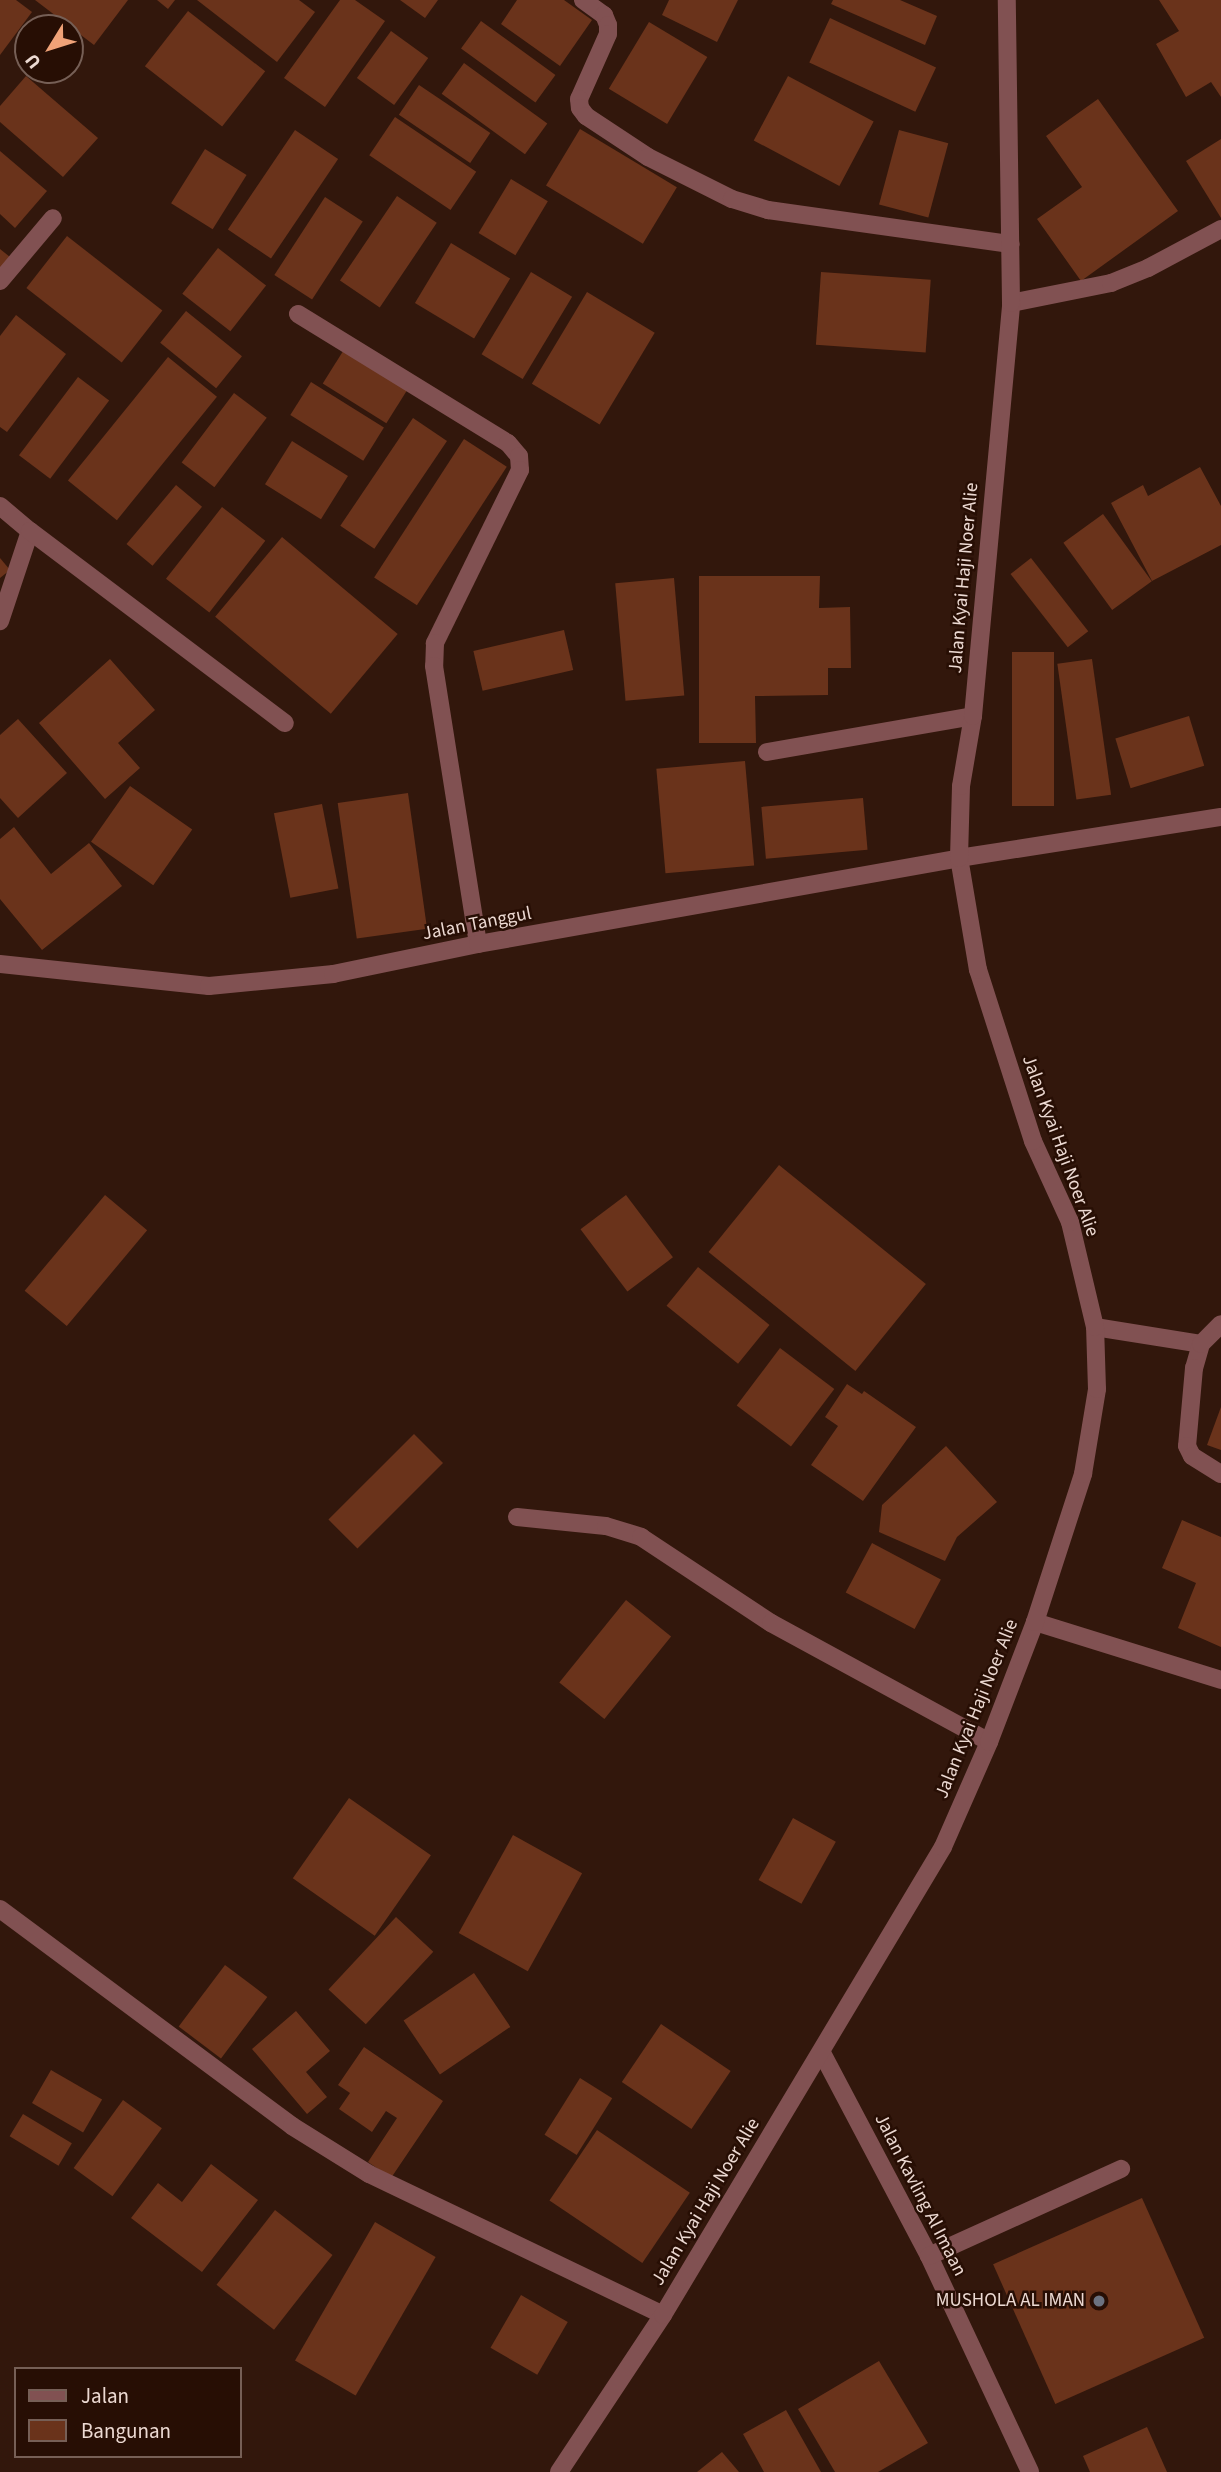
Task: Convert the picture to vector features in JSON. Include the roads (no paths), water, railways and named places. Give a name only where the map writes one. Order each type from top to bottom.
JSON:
[{"type":"street","points":[[583,0],[604,15],[608,34],[579,99],[580,108],[586,116],[648,157],[732,199],[768,210],[1011,244]]},
{"type":"street","name":"Jalan Kyai Haji Noer Alie","points":[[559,2472],[663,2315],[943,1847],[989,1741],[1035,1622],[1083,1474],[1097,1389],[1095,1327],[1070,1222],[1033,1141],[978,970],[967,892],[959,858],[961,786],[972,716],[1011,303],[1007,0]]},
{"type":"street","points":[[0,282],[53,218]]},
{"type":"street","points":[[1011,303],[1111,283],[1148,268],[1221,229]]},
{"type":"street","points":[[298,314],[508,443],[519,456],[520,470],[435,643],[434,666],[478,944]]},
{"type":"street","points":[[0,506],[285,723]]},
{"type":"street","points":[[0,621],[30,531]]},
{"type":"street","points":[[767,752],[972,716]]},
{"type":"street","name":"Jalan Tanggul","points":[[0,964],[209,986],[333,974],[478,944],[959,858],[1221,817]]},
{"type":"street","points":[[1221,1324],[1201,1345],[1194,1368],[1188,1446],[1192,1456],[1221,1474]]},
{"type":"street","points":[[1095,1327],[1201,1345]]},
{"type":"street","points":[[517,1517],[606,1526],[641,1537],[771,1623],[989,1741]]},
{"type":"street","points":[[1035,1622],[1221,1680]]},
{"type":"street","points":[[0,1909],[292,2126],[369,2174],[663,2315]]},
{"type":"street","name":"Jalan Kavling Al Imaan","points":[[822,2053],[929,2256],[1030,2472]]},
{"type":"street","points":[[929,2256],[1121,2169]]},
{"type":"place","name":"MUSHOLA AL IMAN","points":[[1099,2301]]}]
